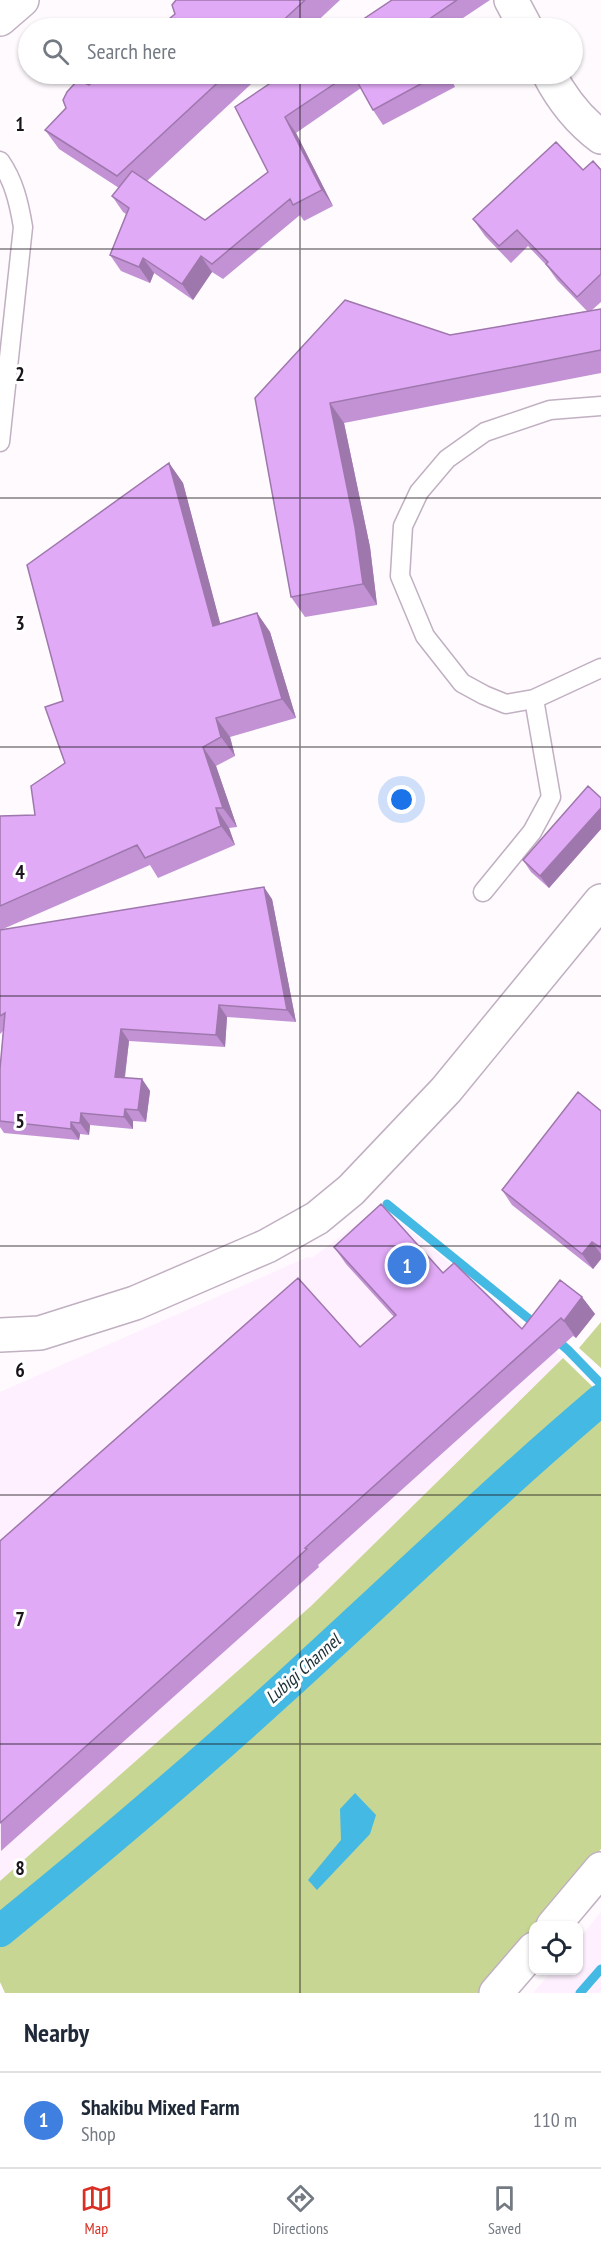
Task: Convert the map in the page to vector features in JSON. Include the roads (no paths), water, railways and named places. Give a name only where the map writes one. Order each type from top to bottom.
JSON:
[{"type":"street","points":[[0,19],[22,0]]},
{"type":"street","points":[[511,0],[521,18]]},
{"type":"street","points":[[554,84],[562,99],[590,129],[601,137]]},
{"type":"street","points":[[0,1335],[40,1333],[135,1303],[267,1246],[317,1218],[351,1190],[447,1089],[601,901]]},
{"type":"street","points":[[557,1921],[601,1869]]},
{"type":"street","points":[[496,1993],[529,1955]]},
{"type":"lane","points":[[0,161],[9,174],[23,227],[0,442]]},
{"type":"lane","points":[[601,406],[550,410],[485,432],[447,459],[419,492],[404,526],[400,576],[425,636],[462,683],[506,704],[534,699],[601,668]]},
{"type":"lane","points":[[483,892],[532,832],[551,797],[534,699]]},
{"type":"water","points":[[355,1793],[376,1815],[370,1834],[317,1890],[308,1880],[341,1840],[340,1809]]},
{"type":"waterway","points":[[387,1204],[539,1327]]},
{"type":"waterway","points":[[553,1337],[601,1384]]},
{"type":"waterway","name":"Lubigi Channel","points":[[0,1931],[216,1749],[601,1400]]},
{"type":"waterway","points":[[580,1993],[601,1969]]},
{"type":"place","name":"Shakibu Mixed Farm","points":[[407,1265]]}]
